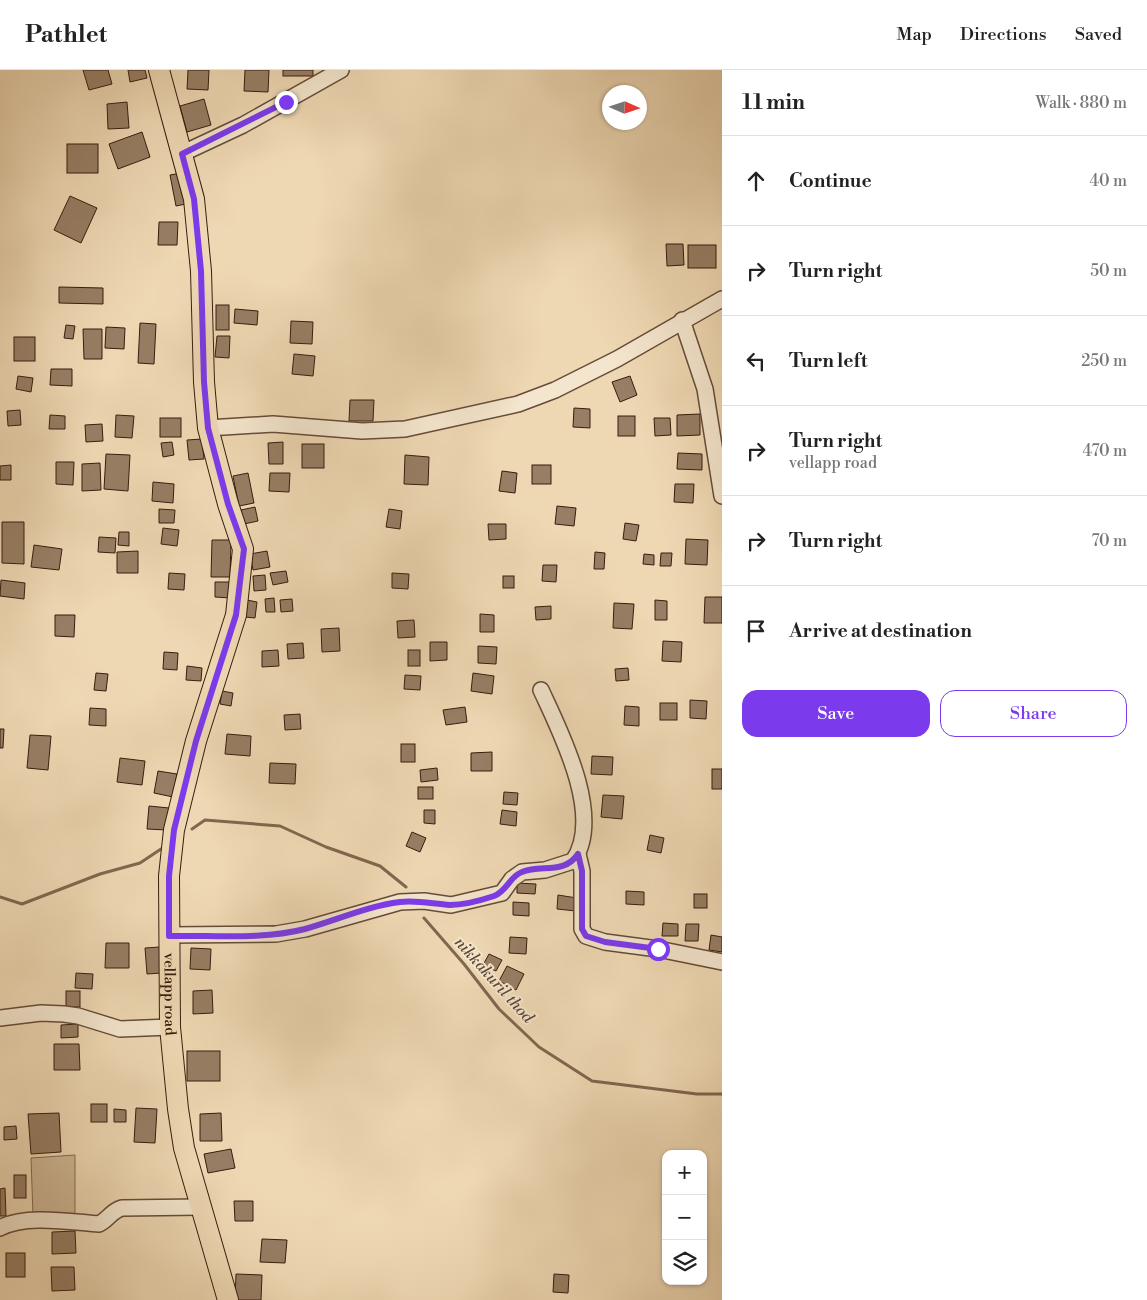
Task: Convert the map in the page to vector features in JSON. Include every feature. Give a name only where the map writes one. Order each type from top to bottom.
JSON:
[{"type":"main road","name":"vellapp road","points":[[159,70],[194,199],[201,271],[204,382],[208,428],[228,504],[244,549],[236,615],[196,741],[174,830],[169,876],[170,1027],[173,1068],[184,1148],[228,1300]]},
{"type":"street","points":[[182,154],[252,120],[341,70]]},
{"type":"street","points":[[208,428],[273,424],[362,431],[405,428],[518,404],[556,390],[616,359],[722,299]]},
{"type":"street","points":[[682,320],[705,389],[722,496]]},
{"type":"street","points":[[169,936],[276,934],[305,929],[400,902],[424,901],[451,905],[502,892],[512,879],[522,872],[545,870],[573,861],[583,842],[585,821],[576,774],[561,734],[541,690]]},
{"type":"street","points":[[578,854],[582,871],[582,929],[586,936],[605,942],[658,949],[722,962]]},
{"type":"street","points":[[0,1018],[40,1013],[64,1014],[78,1016],[120,1029],[170,1027]]},
{"type":"street","points":[[0,1228],[8,1224],[25,1221],[99,1224],[106,1220],[113,1210],[122,1208],[201,1206]]},
{"type":"shaded area","points":[[75,1155],[75,1215],[33,1216],[31,1158]]},
{"type":"building","points":[[83,70],[108,70],[112,84],[89,90]]},
{"type":"building","points":[[128,70],[145,70],[147,78],[130,82]]},
{"type":"building","points":[[188,70],[209,70],[208,90],[187,89]]},
{"type":"building","points":[[245,70],[269,70],[268,92],[244,91]]},
{"type":"building","points":[[283,70],[313,70],[313,76],[283,76]]},
{"type":"building","points":[[204,99],[211,125],[187,132],[180,106]]},
{"type":"building","points":[[127,102],[129,128],[108,129],[107,104]]},
{"type":"building","points":[[142,132],[150,157],[118,169],[109,144]]},
{"type":"building","points":[[67,144],[98,144],[98,173],[67,173]]},
{"type":"building","points":[[181,173],[186,204],[176,206],[170,175]]},
{"type":"building","points":[[70,196],[97,208],[81,243],[54,230]]},
{"type":"building","points":[[159,222],[178,222],[177,245],[158,245]]},
{"type":"building","points":[[666,244],[683,244],[684,265],[667,266]]},
{"type":"building","points":[[688,245],[716,245],[716,268],[688,268]]},
{"type":"building","points":[[59,287],[103,288],[103,304],[59,303]]},
{"type":"building","points":[[216,305],[229,305],[229,330],[216,330]]},
{"type":"building","points":[[235,309],[258,311],[257,325],[234,323]]},
{"type":"building","points":[[291,321],[313,322],[312,344],[290,343]]},
{"type":"building","points":[[140,323],[156,324],[154,364],[138,363]]},
{"type":"building","points":[[66,325],[75,326],[73,339],[64,338]]},
{"type":"building","points":[[106,327],[125,328],[124,349],[105,348]]},
{"type":"building","points":[[83,329],[102,329],[102,359],[84,359]]},
{"type":"building","points":[[217,336],[230,336],[229,358],[215,357]]},
{"type":"building","points":[[14,337],[35,337],[35,361],[14,361]]},
{"type":"building","points":[[294,354],[315,356],[313,376],[292,374]]},
{"type":"building","points":[[51,369],[72,369],[72,386],[50,385]]},
{"type":"building","points":[[18,376],[33,378],[31,392],[16,389]]},
{"type":"building","points":[[630,376],[637,395],[620,402],[612,382]]},
{"type":"building","points":[[350,400],[374,400],[373,421],[349,421]]},
{"type":"building","points":[[574,408],[590,409],[590,428],[573,427]]},
{"type":"building","points":[[20,410],[21,425],[8,426],[7,411]]},
{"type":"building","points":[[700,414],[700,435],[677,436],[677,415]]},
{"type":"building","points":[[50,415],[65,416],[65,429],[49,429]]},
{"type":"building","points":[[116,415],[134,416],[132,438],[115,437]]},
{"type":"building","points":[[618,416],[635,416],[635,436],[618,436]]},
{"type":"building","points":[[160,418],[181,418],[181,437],[160,437]]},
{"type":"building","points":[[654,418],[670,418],[671,435],[655,436]]},
{"type":"building","points":[[102,424],[103,441],[86,442],[85,425]]},
{"type":"building","points":[[202,439],[204,459],[189,460],[187,440]]},
{"type":"building","points":[[172,442],[174,455],[163,457],[161,443]]},
{"type":"building","points":[[283,442],[283,464],[269,464],[268,443]]},
{"type":"building","points":[[302,444],[324,444],[324,468],[302,468]]},
{"type":"building","points":[[678,453],[702,454],[702,470],[677,469]]},
{"type":"building","points":[[106,454],[130,455],[128,491],[104,489]]},
{"type":"building","points":[[405,455],[429,457],[428,485],[404,484]]},
{"type":"building","points":[[56,462],[74,462],[73,485],[56,484]]},
{"type":"building","points":[[100,463],[101,490],[82,491],[82,464]]},
{"type":"building","points":[[11,465],[11,480],[0,480],[0,466]]},
{"type":"building","points":[[532,465],[551,465],[551,484],[532,484]]},
{"type":"building","points":[[502,471],[517,473],[515,493],[499,491]]},
{"type":"building","points":[[248,473],[254,503],[239,506],[233,476]]},
{"type":"building","points":[[270,473],[290,473],[289,492],[269,491]]},
{"type":"building","points":[[153,482],[174,484],[173,503],[152,501]]},
{"type":"building","points":[[675,484],[694,484],[693,503],[674,502]]},
{"type":"building","points":[[557,506],[576,508],[574,526],[555,524]]},
{"type":"building","points":[[255,507],[258,521],[244,524],[241,510]]},
{"type":"building","points":[[159,509],[175,510],[174,523],[159,523]]},
{"type":"building","points":[[389,509],[402,511],[400,529],[386,527]]},
{"type":"building","points":[[2,522],[24,522],[24,564],[2,563]]},
{"type":"building","points":[[625,523],[639,525],[636,541],[623,539]]},
{"type":"building","points":[[488,524],[506,524],[506,539],[489,540]]},
{"type":"building","points":[[163,528],[179,530],[177,546],[161,544]]},
{"type":"building","points":[[119,532],[129,532],[129,546],[118,545]]},
{"type":"building","points":[[99,537],[116,538],[115,553],[98,552]]},
{"type":"building","points":[[686,539],[708,540],[707,565],[685,564]]},
{"type":"building","points":[[212,540],[231,540],[230,577],[211,577]]},
{"type":"building","points":[[34,545],[62,549],[59,570],[31,567]]},
{"type":"building","points":[[138,551],[138,573],[117,573],[117,552]]},
{"type":"building","points":[[267,551],[270,567],[253,570],[250,554]]},
{"type":"building","points":[[595,552],[605,553],[604,569],[594,569]]},
{"type":"building","points":[[661,553],[672,553],[671,566],[660,566]]},
{"type":"building","points":[[644,554],[654,555],[654,565],[643,564]]},
{"type":"building","points":[[543,565],[557,565],[556,582],[542,581]]},
{"type":"building","points":[[286,571],[288,582],[273,585],[270,573]]},
{"type":"building","points":[[169,573],[185,574],[184,590],[168,589]]},
{"type":"building","points":[[392,573],[409,574],[408,589],[392,588]]},
{"type":"building","points":[[265,575],[266,590],[254,591],[253,576]]},
{"type":"building","points":[[503,576],[514,576],[514,588],[503,588]]},
{"type":"building","points":[[1,580],[25,583],[24,599],[0,596]]},
{"type":"building","points":[[215,582],[230,582],[230,598],[215,597]]},
{"type":"building","points":[[705,597],[722,597],[722,623],[704,623]]},
{"type":"building","points":[[274,598],[275,612],[266,612],[265,599]]},
{"type":"building","points":[[292,599],[293,611],[281,612],[280,600]]},
{"type":"building","points":[[247,600],[257,602],[255,618],[245,617]]},
{"type":"building","points":[[655,600],[667,601],[667,620],[655,620]]},
{"type":"building","points":[[614,603],[634,604],[632,629],[613,628]]},
{"type":"building","points":[[551,606],[551,619],[536,620],[535,607]]},
{"type":"building","points":[[480,614],[494,615],[494,632],[480,632]]},
{"type":"building","points":[[55,615],[75,615],[74,637],[55,636]]},
{"type":"building","points":[[414,620],[415,637],[398,638],[397,621]]},
{"type":"building","points":[[339,628],[340,651],[322,652],[321,629]]},
{"type":"building","points":[[663,641],[682,642],[681,662],[662,661]]},
{"type":"building","points":[[430,642],[447,642],[447,660],[430,661]]},
{"type":"building","points":[[303,643],[304,658],[288,659],[287,644]]},
{"type":"building","points":[[478,646],[497,647],[496,664],[478,663]]},
{"type":"building","points":[[278,650],[279,666],[262,667],[262,651]]},
{"type":"building","points":[[408,650],[420,650],[420,666],[408,666]]},
{"type":"building","points":[[164,652],[178,653],[177,670],[163,669]]},
{"type":"building","points":[[187,666],[202,668],[201,681],[186,680]]},
{"type":"building","points":[[628,668],[629,680],[616,681],[615,669]]},
{"type":"building","points":[[96,673],[108,674],[106,691],[94,690]]},
{"type":"building","points":[[473,673],[494,676],[492,694],[471,691]]},
{"type":"building","points":[[405,675],[421,676],[420,690],[404,689]]},
{"type":"building","points":[[222,691],[233,693],[231,706],[220,704]]},
{"type":"building","points":[[690,700],[707,701],[706,719],[690,718]]},
{"type":"building","points":[[660,703],[677,703],[677,720],[660,720]]},
{"type":"building","points":[[625,706],[639,707],[639,726],[624,725]]},
{"type":"building","points":[[465,707],[467,722],[446,725],[443,710]]},
{"type":"building","points":[[90,708],[106,709],[106,726],[89,725]]},
{"type":"building","points":[[300,714],[301,729],[285,730],[284,715]]},
{"type":"building","points":[[0,729],[4,729],[3,748],[0,748]]},
{"type":"building","points":[[227,734],[251,736],[250,756],[225,754]]},
{"type":"building","points":[[30,735],[51,736],[48,770],[27,768]]},
{"type":"building","points":[[401,744],[415,744],[415,762],[401,762]]},
{"type":"building","points":[[492,752],[492,771],[471,771],[471,753]]},
{"type":"building","points":[[592,756],[613,757],[612,775],[591,774]]},
{"type":"building","points":[[120,758],[145,761],[142,785],[117,782]]},
{"type":"building","points":[[270,763],[296,764],[295,784],[269,783]]},
{"type":"building","points":[[437,768],[438,780],[421,782],[420,770]]},
{"type":"building","points":[[712,769],[722,769],[722,789],[712,789]]},
{"type":"building","points":[[158,771],[177,774],[173,797],[154,793]]},
{"type":"building","points":[[418,787],[433,787],[433,799],[418,799]]},
{"type":"building","points":[[504,792],[518,793],[517,805],[503,804]]},
{"type":"building","points":[[603,795],[624,796],[622,819],[601,817]]},
{"type":"building","points":[[149,806],[169,808],[167,830],[147,829]]},
{"type":"building","points":[[424,810],[435,810],[435,824],[424,823]]},
{"type":"building","points":[[502,810],[517,812],[516,826],[500,824]]},
{"type":"building","points":[[412,832],[426,838],[420,852],[406,846]]},
{"type":"building","points":[[650,835],[664,838],[661,853],[647,850]]},
{"type":"building","points":[[517,883],[536,884],[535,894],[517,893]]},
{"type":"building","points":[[626,891],[644,892],[644,905],[626,904]]},
{"type":"building","points":[[694,894],[707,894],[707,908],[694,908]]},
{"type":"building","points":[[558,895],[577,898],[576,911],[557,909]]},
{"type":"building","points":[[513,902],[529,903],[529,916],[513,915]]},
{"type":"building","points":[[663,923],[678,924],[678,936],[662,936]]},
{"type":"building","points":[[686,924],[699,924],[698,941],[685,941]]},
{"type":"building","points":[[711,935],[722,937],[722,952],[709,950]]},
{"type":"building","points":[[510,937],[527,938],[526,954],[509,953]]},
{"type":"building","points":[[106,943],[129,943],[129,968],[105,968]]},
{"type":"building","points":[[160,947],[162,973],[147,974],[145,948]]},
{"type":"building","points":[[191,948],[211,949],[210,970],[190,969]]},
{"type":"building","points":[[489,954],[502,960],[496,971],[483,965]]},
{"type":"building","points":[[507,966],[524,974],[516,990],[499,981]]},
{"type":"building","points":[[76,973],[93,974],[92,989],[75,988]]},
{"type":"building","points":[[212,990],[213,1013],[193,1014],[193,991]]},
{"type":"building","points":[[66,991],[80,991],[80,1007],[66,1007]]},
{"type":"building","points":[[78,1024],[78,1037],[61,1038],[61,1025]]},
{"type":"building","points":[[54,1044],[79,1044],[80,1070],[54,1070]]},
{"type":"building","points":[[187,1051],[220,1051],[220,1081],[187,1081]]},
{"type":"building","points":[[91,1104],[107,1104],[107,1122],[91,1122]]},
{"type":"building","points":[[136,1108],[157,1109],[155,1143],[134,1142]]},
{"type":"building","points":[[114,1109],[126,1110],[126,1122],[114,1122]]},
{"type":"building","points":[[59,1113],[61,1152],[31,1154],[28,1114]]},
{"type":"building","points":[[221,1113],[222,1141],[200,1141],[200,1114]]},
{"type":"building","points":[[16,1126],[17,1139],[4,1140],[4,1127]]},
{"type":"building","points":[[231,1149],[235,1168],[208,1173],[204,1154]]},
{"type":"building","points":[[14,1175],[26,1175],[26,1198],[14,1198]]},
{"type":"building","points":[[5,1188],[6,1216],[0,1216],[0,1189]]},
{"type":"building","points":[[234,1201],[253,1201],[253,1221],[235,1221]]},
{"type":"building","points":[[75,1231],[76,1253],[52,1254],[52,1232]]},
{"type":"building","points":[[262,1239],[287,1240],[285,1263],[260,1262]]},
{"type":"building","points":[[6,1253],[25,1253],[25,1277],[6,1277]]},
{"type":"building","points":[[51,1267],[74,1267],[75,1290],[52,1291]]},
{"type":"building","points":[[236,1274],[262,1275],[261,1300],[235,1300]]},
{"type":"building","points":[[554,1274],[569,1275],[568,1293],[553,1292]]},
{"type":"waterway","name":"nikkakuril thod","points":[[192,829],[205,820],[280,826],[326,847],[380,866],[406,887]]},
{"type":"waterway","points":[[0,897],[22,904],[100,874],[140,863],[161,849]]},
{"type":"waterway","name":"nikkakuril thod","points":[[424,918],[464,964],[499,1009],[539,1047],[592,1081],[697,1094],[722,1094]]},
{"type":"route","points":[[286,102],[182,154],[194,199],[201,271],[204,382],[208,428],[228,504],[244,549],[236,615],[196,741],[174,830],[169,876],[169,936],[276,934],[305,929],[341,917],[400,902],[424,901],[451,905],[502,892],[512,879],[522,872],[545,870],[562,865],[573,861],[578,854],[582,871],[582,929],[586,936],[605,942],[658,949]]}]
